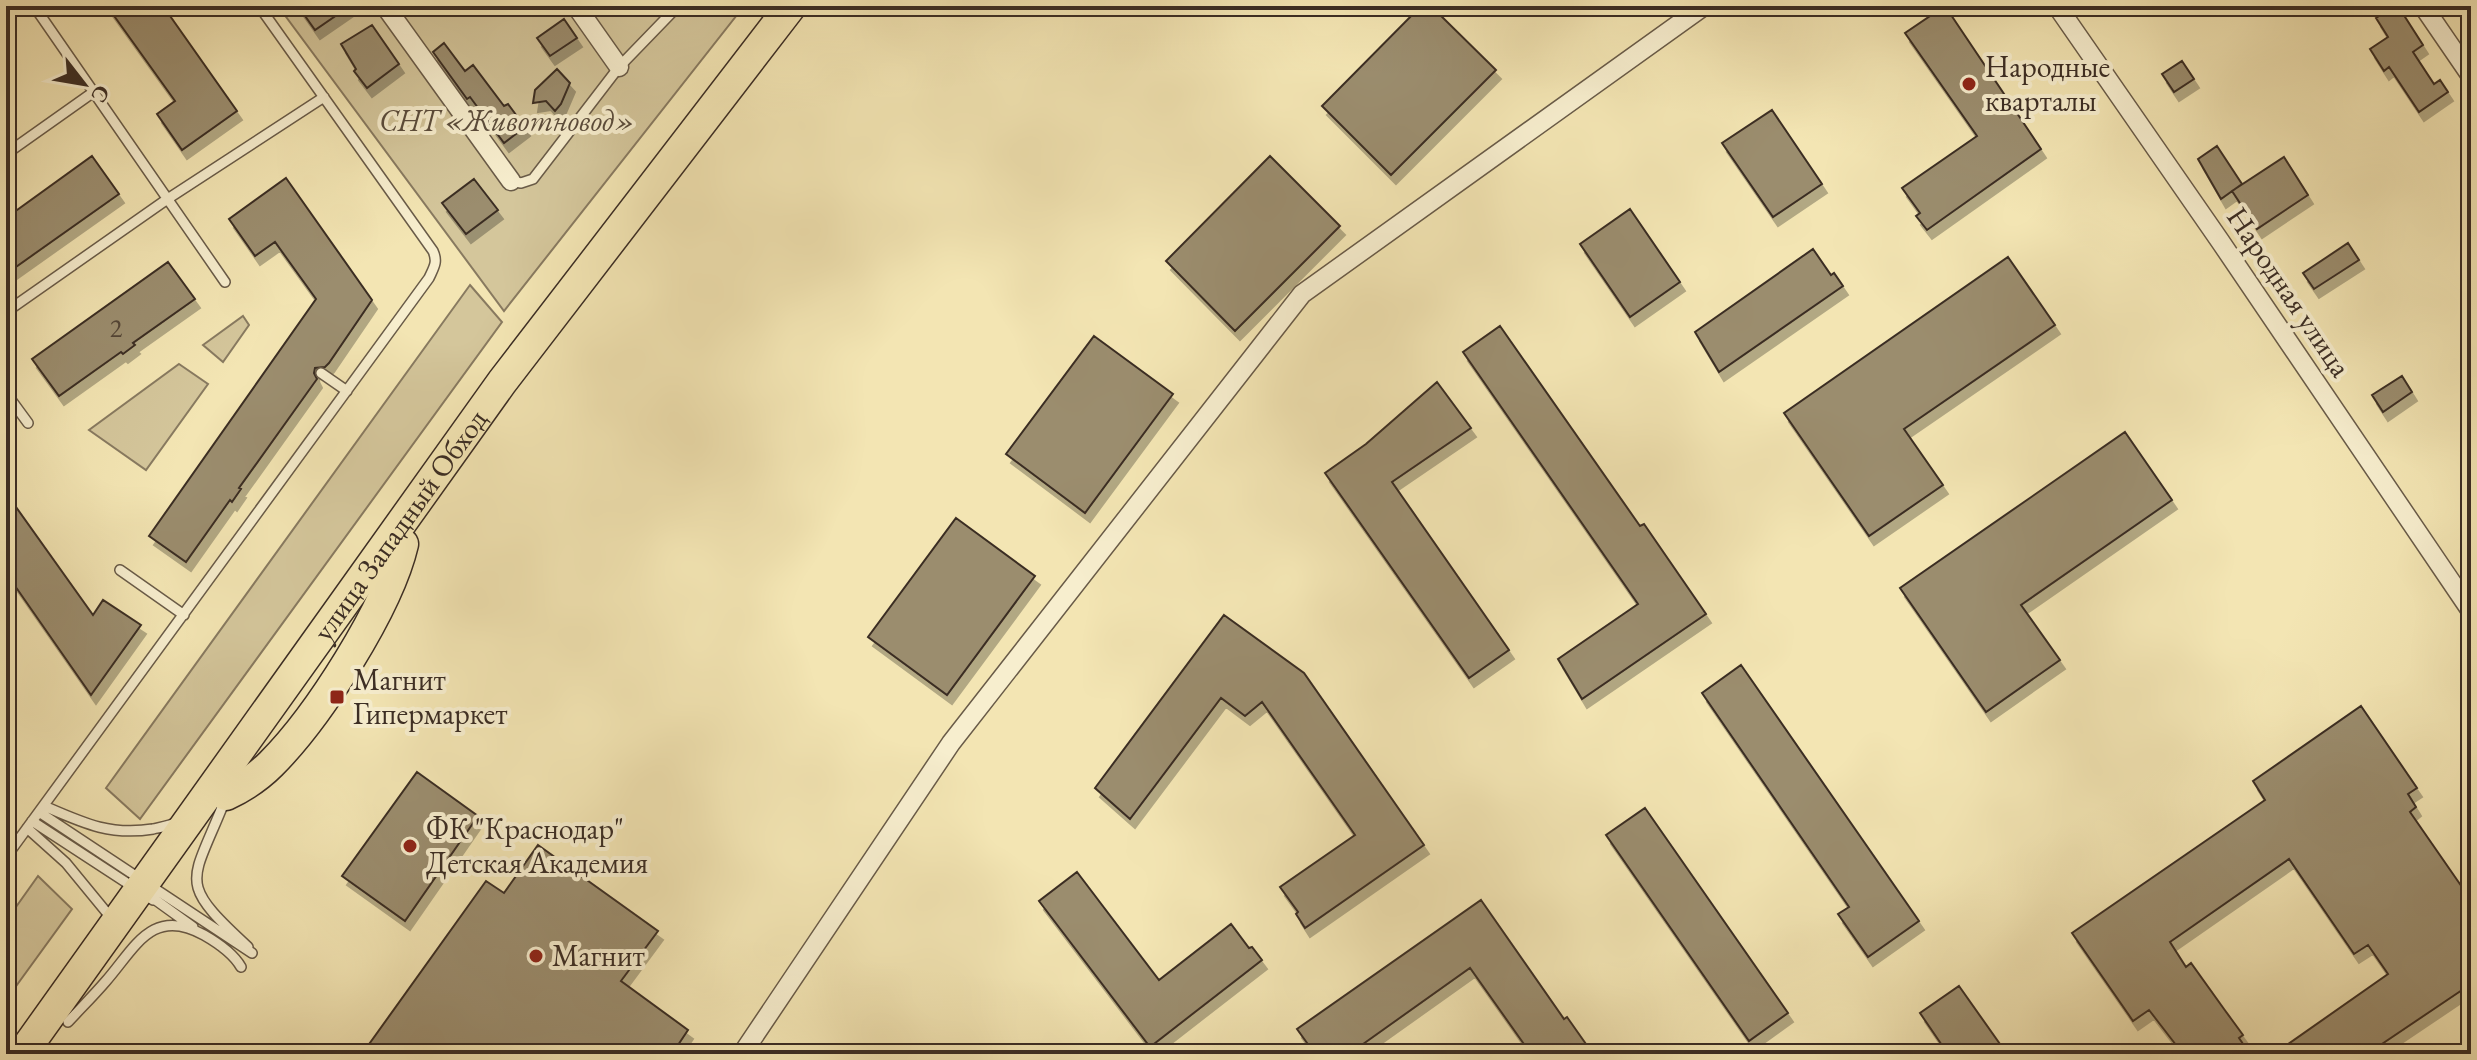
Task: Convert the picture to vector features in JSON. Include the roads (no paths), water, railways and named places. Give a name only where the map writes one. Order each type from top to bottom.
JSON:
[{"type":"highway","name":"улица Западный Обход","points":[[45,1054],[149,892],[197,809],[502,382],[791,6]]},
{"type":"highway","name":"улица Западный Обход","points":[[22,1054],[108,935],[149,892],[226,795],[457,466],[666,185],[808,6]]},
{"type":"highway","points":[[6,1044],[76,959],[108,935]]},
{"type":"street","points":[[385,6],[511,181]]},
{"type":"street","points":[[576,6],[619,67]]},
{"type":"street","points":[[742,1054],[951,743],[1302,294],[1704,6]]},
{"type":"street","name":"Народная улица","points":[[2057,6],[2471,611]]},
{"type":"street","points":[[2423,6],[2471,76]]},
{"type":"lane","points":[[34,6],[225,282]]},
{"type":"lane","points":[[6,857],[429,278],[436,258],[259,6]]},
{"type":"lane","points":[[511,181],[521,183],[533,179],[619,67],[678,6]]},
{"type":"lane","points":[[6,154],[95,91]]},
{"type":"lane","points":[[6,312],[166,200],[324,97]]},
{"type":"lane","points":[[321,373],[347,391]]},
{"type":"lane","points":[[6,393],[28,423]]},
{"type":"lane","points":[[120,570],[184,615]]},
{"type":"lane","points":[[36,817],[149,892],[252,953],[216,918],[203,901],[196,884],[197,863],[226,795]]},
{"type":"lane","points":[[36,817],[103,830],[133,832],[171,825],[197,809]]},
{"type":"lane","points":[[36,817],[108,935]]},
{"type":"lane","points":[[149,892],[230,953],[241,967]]},
{"type":"lane","points":[[68,1022],[142,936],[155,928],[176,925],[205,936]]},
{"type":"place","name":"Народные кварталы","points":[[1969,84]]},
{"type":"place","name":"Магнит Гипермаркет","points":[[337,697]]},
{"type":"place","name":"ФК \"Краснодар\" Детская Академия","points":[[410,846]]},
{"type":"place","name":"Магнит","points":[[536,956]]},
{"type":"park label","name":"СНТ «Животновод»","points":[[507,121]]}]
